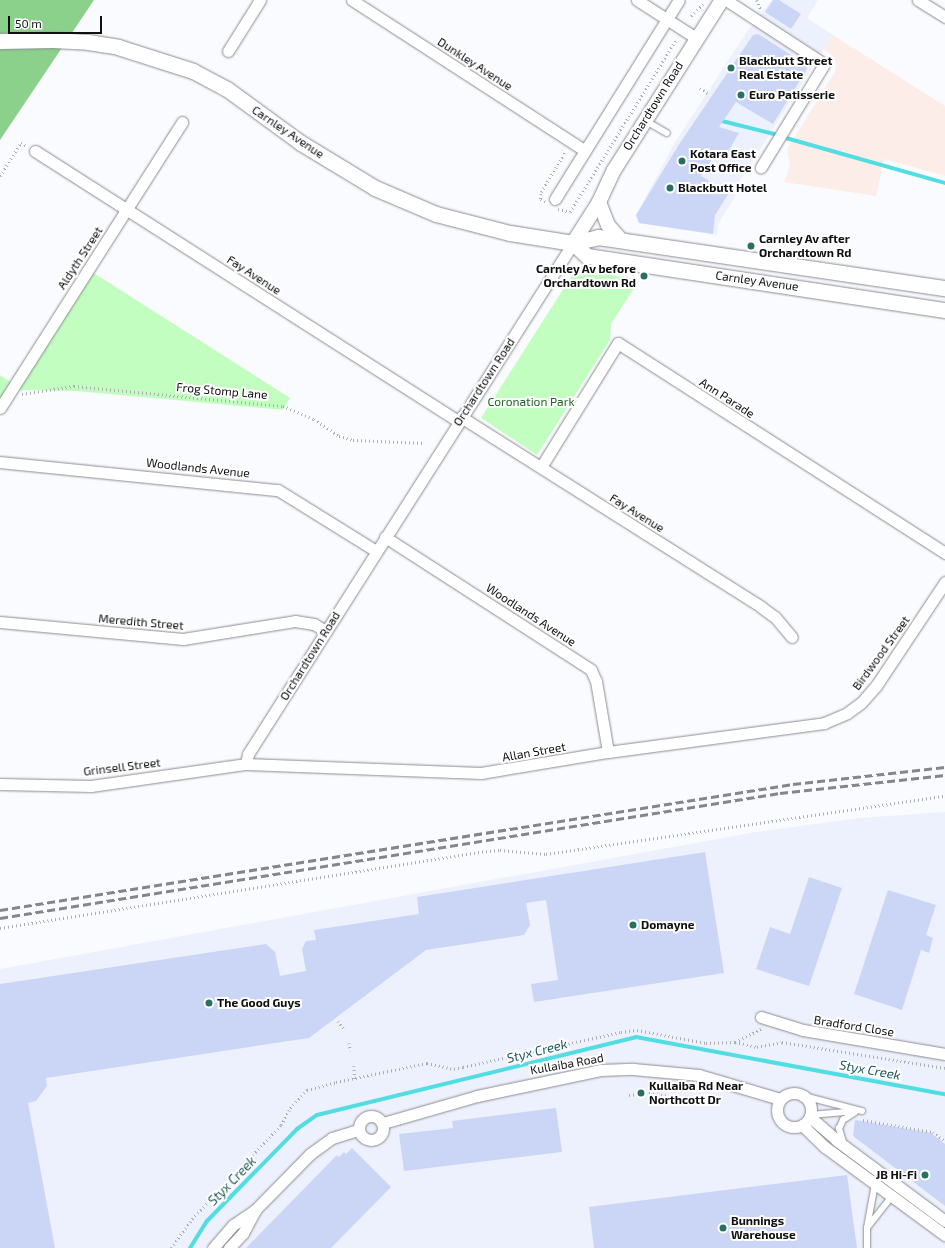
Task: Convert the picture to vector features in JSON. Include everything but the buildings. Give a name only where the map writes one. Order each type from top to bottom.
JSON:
[{"type":"main road","name":"Carnley Avenue","points":[[0,41],[52,40],[88,42],[118,47],[193,71],[227,89],[301,143],[375,188],[436,214],[510,233],[573,243],[598,237],[945,288]]},
{"type":"main road","name":"Carnley Avenue","points":[[573,243],[587,256],[945,310]]},
{"type":"street","points":[[228,52],[260,0]]},
{"type":"street","name":"Dunkley Avenue","points":[[352,0],[584,150]]},
{"type":"street","points":[[637,0],[696,38]]},
{"type":"street","points":[[555,199],[584,150],[679,0]]},
{"type":"street","name":"Orchardtown Road","points":[[246,764],[248,754],[599,202],[614,170],[696,38],[722,0]]},
{"type":"street","points":[[726,0],[821,62],[823,66],[761,167]]},
{"type":"street","points":[[918,0],[945,17]]},
{"type":"street","name":"Aldyth Street","points":[[0,408],[182,122]]},
{"type":"street","name":"Fay Avenue","points":[[36,151],[460,419],[541,467],[761,607],[775,617],[792,637]]},
{"type":"street","points":[[599,202],[608,225],[622,241]]},
{"type":"street","name":"Ann Parade","points":[[541,467],[618,343],[945,553]]},
{"type":"street","name":"Woodlands Avenue","points":[[0,462],[278,490],[376,551]]},
{"type":"street","name":"Woodlands Avenue","points":[[385,537],[591,670],[596,681],[608,752]]},
{"type":"street","name":"Birdwood Street","points":[[824,723],[847,713],[861,703],[876,686],[945,582]]},
{"type":"street","name":"Meredith Street","points":[[0,622],[183,639],[295,621],[310,623],[325,631]]},
{"type":"street","name":"Allan Street","points":[[246,764],[481,773],[608,752],[824,723]]},
{"type":"street","name":"Grinsell Street","points":[[0,784],[91,786],[246,764]]},
{"type":"street","name":"Bradford Close","points":[[761,1017],[803,1030],[945,1054]]},
{"type":"street","name":"Kullaiba Road","points":[[383,1123],[477,1096],[600,1070],[633,1068],[699,1075],[780,1099]]},
{"type":"street","points":[[776,1113],[780,1099],[794,1092],[804,1096],[810,1103],[808,1119],[825,1147],[945,1235]]},
{"type":"street","points":[[758,1093],[786,1126],[808,1119]]},
{"type":"street","points":[[213,1248],[232,1225],[255,1210],[321,1144],[332,1138],[358,1130],[365,1117],[373,1116],[383,1123],[382,1134],[373,1140],[365,1138],[358,1130]]},
{"type":"street","points":[[808,1119],[945,1221]]},
{"type":"street","points":[[230,1248],[243,1233],[255,1210]]},
{"type":"lane","points":[[645,120],[667,133]]},
{"type":"lane","points":[[804,1096],[862,1111]]},
{"type":"lane","points":[[808,1119],[862,1111]]},
{"type":"lane","points":[[846,1147],[839,1129],[843,1120],[850,1114],[862,1111]]},
{"type":"lane","points":[[867,1248],[867,1228],[875,1184]]},
{"type":"lane","points":[[867,1228],[899,1186]]},
{"type":"path","points":[[690,16],[705,0]]},
{"type":"path","points":[[700,88],[709,94]]},
{"type":"path","points":[[0,176],[21,143],[36,151]]},
{"type":"path","name":"Frog Stomp Lane","points":[[12,390],[22,394],[74,386],[283,406],[314,419],[339,436],[353,440],[425,443]]},
{"type":"path","points":[[0,928],[478,852],[500,850],[546,854],[945,796]]},
{"type":"path","points":[[338,1022],[344,1029]]},
{"type":"path","points":[[735,1042],[776,1022]]},
{"type":"path","points":[[171,1248],[192,1219],[281,1125],[290,1108],[307,1090],[427,1063],[454,1069],[621,1032],[637,1030],[706,1043],[735,1042],[757,1047],[782,1042],[945,1068]]},
{"type":"path","points":[[349,1043],[351,1051]]},
{"type":"path","points":[[354,1066],[356,1079]]},
{"type":"path","points":[[629,1095],[649,1093],[667,1096]]},
{"type":"path","points":[[860,1120],[933,1132],[945,1142]]},
{"type":"shaded area","points":[[772,0],[818,0],[807,18],[833,35],[732,193],[736,195],[718,224],[717,235],[639,223],[636,215],[674,144],[748,30]]},
{"type":"shaded area","points":[[833,35],[945,106],[945,176],[884,159],[876,196],[784,182],[790,166],[787,149],[835,72],[836,64],[833,56],[823,49]]},
{"type":"shaded area","points":[[945,812],[945,1248],[0,1248],[0,969],[756,832],[859,818]]},
{"type":"green space","points":[[0,0],[94,0],[0,140]]},
{"type":"green space","name":"Coronation Park","points":[[576,269],[635,279],[638,282],[611,324],[610,340],[537,455],[481,418]]},
{"type":"green space","points":[[89,270],[290,398],[283,410],[76,391],[12,390],[0,408],[0,375],[15,385]]},
{"type":"waterway","points":[[718,120],[774,134]]},
{"type":"waterway","points":[[786,138],[945,183]]},
{"type":"waterway","name":"Styx Creek","points":[[190,1248],[207,1221],[297,1129],[317,1115],[636,1037],[945,1094]]},
{"type":"railway","points":[[0,910],[793,784],[945,767]]},
{"type":"railway","points":[[0,918],[780,793],[945,775]]},
{"type":"place","name":"Blackbutt Street Real Estate","points":[[731,68]]},
{"type":"place","name":"Euro Patisserie","points":[[741,95]]},
{"type":"place","name":"Kotara East Post Office","points":[[682,161]]},
{"type":"place","name":"Blackbutt Hotel","points":[[670,188]]},
{"type":"place","name":"Carnley Av after Orchardtown Rd","points":[[751,246]]},
{"type":"place","name":"Carnley Av before Orchardtown Rd","points":[[644,276]]},
{"type":"place","name":"Domayne","points":[[633,925]]},
{"type":"place","name":"The Good Guys","points":[[209,1003]]},
{"type":"place","name":"Kullaiba Rd Near Northcott Dr","points":[[641,1093]]},
{"type":"place","name":"JB Hi-Fi","points":[[925,1175]]},
{"type":"place","name":"Bunnings Warehouse","points":[[723,1228]]}]
